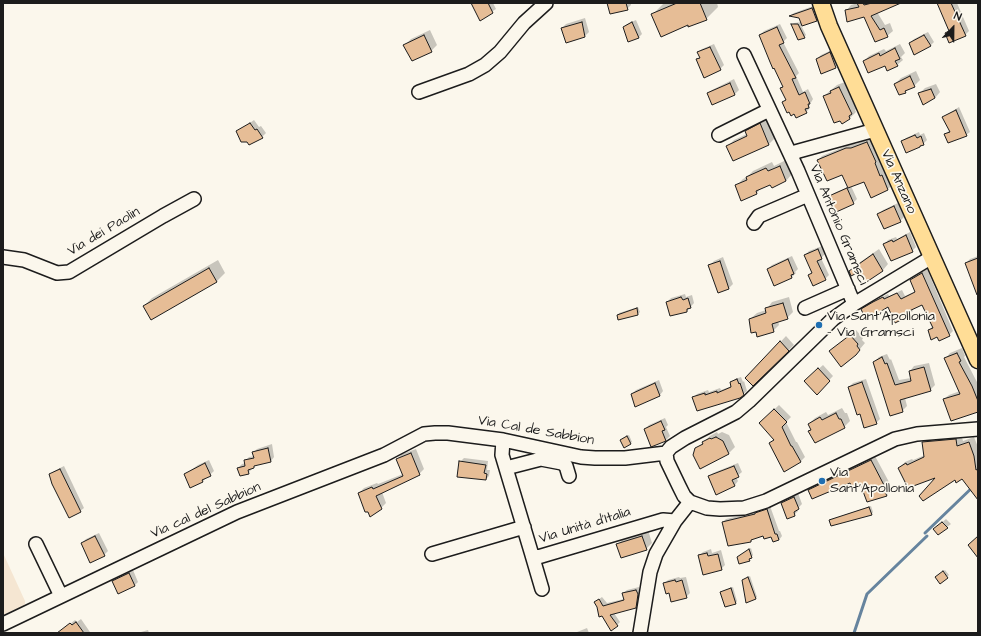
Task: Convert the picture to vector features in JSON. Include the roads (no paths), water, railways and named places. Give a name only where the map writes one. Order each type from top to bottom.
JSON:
[{"type":"main road","name":"Via Anzano","points":[[821,3],[829,26],[978,360]]},
{"type":"street","points":[[419,92],[469,74],[485,65],[500,52],[524,24],[546,3]]},
{"type":"street","name":"Via Antonio Gramsci","points":[[744,55],[792,158],[854,304]]},
{"type":"street","points":[[719,134],[769,110]]},
{"type":"street","name":"Via Antonio Gramsci","points":[[792,158],[795,152],[875,130]]},
{"type":"street","points":[[754,223],[759,216],[808,195]]},
{"type":"street","name":"Via dei Paolin","points":[[3,257],[24,260],[57,273],[69,272],[194,199]]},
{"type":"street","points":[[932,258],[854,304],[833,319],[749,401],[736,412],[685,438],[671,447],[666,453],[667,460],[678,486],[690,502],[707,508],[744,508],[766,501],[895,439],[917,434],[978,429]]},
{"type":"street","points":[[805,308],[848,289]]},
{"type":"street","name":"Via Cal de Sabbion","points":[[424,434],[448,433],[504,440],[581,457],[625,458],[666,453]]},
{"type":"street","name":"Via cal del Sabbion","points":[[3,624],[237,512],[384,455],[424,434]]},
{"type":"street","name":"Via Unità d'Italia","points":[[504,440],[502,455],[532,555],[538,557],[663,520],[675,521]]},
{"type":"street","points":[[506,468],[541,459],[562,463],[566,466],[569,476]]},
{"type":"street","points":[[640,633],[650,572],[656,554],[675,521],[690,502]]},
{"type":"street","name":"Via Unità d'Italia","points":[[432,554],[524,527]]},
{"type":"street","points":[[36,544],[61,596]]},
{"type":"street","points":[[532,555],[542,589]]},
{"type":"waterway","points":[[925,533],[978,482]]},
{"type":"waterway","points":[[854,633],[867,594],[927,536]]},
{"type":"place","name":"Via Sant'Apollonia - Via Gramsci","points":[[819,325]]},
{"type":"place","name":"Via Sant'Apollonia","points":[[822,481]]}]
